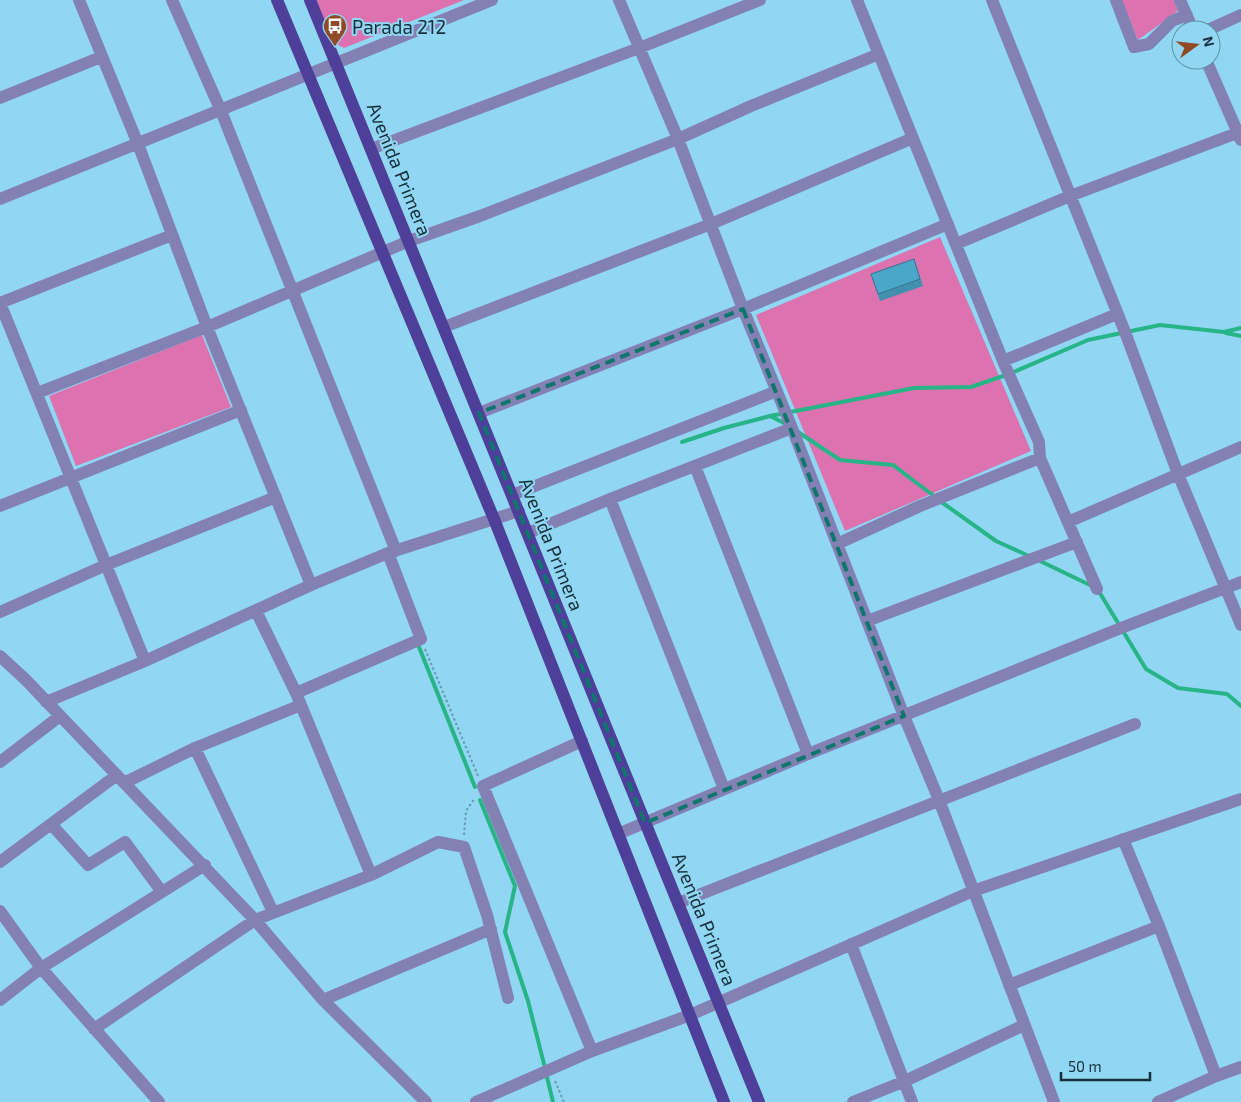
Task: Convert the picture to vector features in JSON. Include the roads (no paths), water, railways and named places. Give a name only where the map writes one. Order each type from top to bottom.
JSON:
[{"type":"main road","points":[[277,0],[494,519],[724,1102]]},
{"type":"main road","name":"Avenida Primera","points":[[310,0],[759,1102]]},
{"type":"street","points":[[79,0],[138,144],[207,327],[311,585]]},
{"type":"street","points":[[0,862],[51,824],[120,779],[195,748],[421,639],[392,552],[292,291],[221,111],[172,0]]},
{"type":"street","points":[[0,199],[492,0]]},
{"type":"street","points":[[619,0],[678,139],[743,309],[939,800],[972,891],[1054,1102]]},
{"type":"street","points":[[371,149],[639,48],[760,0]]},
{"type":"street","points":[[857,0],[1003,361],[1039,442],[1040,458],[1098,589]]},
{"type":"street","points":[[992,0],[1117,314],[1178,474],[1241,625]]},
{"type":"street","points":[[1116,0],[1134,47],[1149,44],[1172,21],[1187,15]]},
{"type":"street","points":[[1180,0],[1189,20]]},
{"type":"street","points":[[1221,24],[1241,15]]},
{"type":"street","points":[[37,393],[207,327],[409,241],[480,216],[678,139],[751,106],[879,54]]},
{"type":"street","points":[[0,98],[101,57]]},
{"type":"street","points":[[956,244],[1070,196],[1239,137],[1210,70]]},
{"type":"street","points":[[444,327],[710,224],[913,138]]},
{"type":"street","points":[[479,413],[743,309],[948,224]]},
{"type":"street","points":[[145,661],[0,303],[172,235]]},
{"type":"street","points":[[1003,361],[1117,314]]},
{"type":"street","points":[[512,495],[777,391]]},
{"type":"street","points":[[0,506],[241,410]]},
{"type":"street","points":[[528,533],[610,498],[792,428]]},
{"type":"street","points":[[1068,522],[1241,447]]},
{"type":"street","points":[[837,544],[920,506],[1040,458]]},
{"type":"street","points":[[695,466],[808,754]]},
{"type":"street","points":[[0,612],[106,565],[276,497]]},
{"type":"street","points":[[610,498],[724,790]]},
{"type":"street","points":[[46,702],[145,661],[311,585],[392,552],[518,511]]},
{"type":"street","points":[[867,620],[1077,542]]},
{"type":"street","points":[[618,834],[808,754],[1121,628],[1241,582]]},
{"type":"street","points":[[256,611],[299,699],[371,875]]},
{"type":"street","points":[[0,656],[26,680],[205,865],[256,920],[323,1000],[426,1102]]},
{"type":"street","points":[[0,762],[60,716]]},
{"type":"street","points":[[678,903],[1135,724]]},
{"type":"street","points":[[582,741],[483,786],[592,1051]]},
{"type":"street","points":[[195,748],[273,912]]},
{"type":"street","points":[[476,1102],[592,1051],[690,1015],[718,1001],[972,891],[1241,799]]},
{"type":"street","points":[[51,824],[88,865],[125,842],[162,892]]},
{"type":"street","points":[[1123,839],[1159,926],[1216,1076]]},
{"type":"street","points":[[94,1029],[256,920],[371,875],[438,842],[464,848],[491,929],[508,998]]},
{"type":"street","points":[[0,1000],[41,968],[205,865]]},
{"type":"street","points":[[0,911],[41,968],[159,1102]]},
{"type":"street","points":[[1009,985],[1159,926]]},
{"type":"street","points":[[323,1000],[491,929]]},
{"type":"street","points":[[852,944],[912,1102]]},
{"type":"street","points":[[853,1102],[904,1081],[1024,1025]]},
{"type":"street","points":[[1158,1102],[1241,1067]]},
{"type":"waterway","points":[[770,416],[914,388],[971,387],[1009,374],[1088,340],[1160,325],[1224,332],[1241,328]]},
{"type":"waterway","points":[[1226,333],[1241,336]]},
{"type":"waterway","points":[[682,442],[724,428],[770,416],[786,424]]},
{"type":"waterway","points":[[798,432],[840,460],[893,465],[934,496]]},
{"type":"waterway","points":[[940,501],[996,541],[1029,556]]},
{"type":"waterway","points":[[1038,560],[1092,586]]},
{"type":"waterway","points":[[1098,590],[1146,669],[1178,688],[1227,694],[1241,706]]},
{"type":"waterway","points":[[419,647],[475,787]]},
{"type":"waterway","points":[[480,800],[515,886],[505,932],[528,1001],[544,1064]]},
{"type":"waterway","points":[[547,1077],[553,1102]]},
{"type":"place","name":"Parada 212","points":[[335,47]]}]
